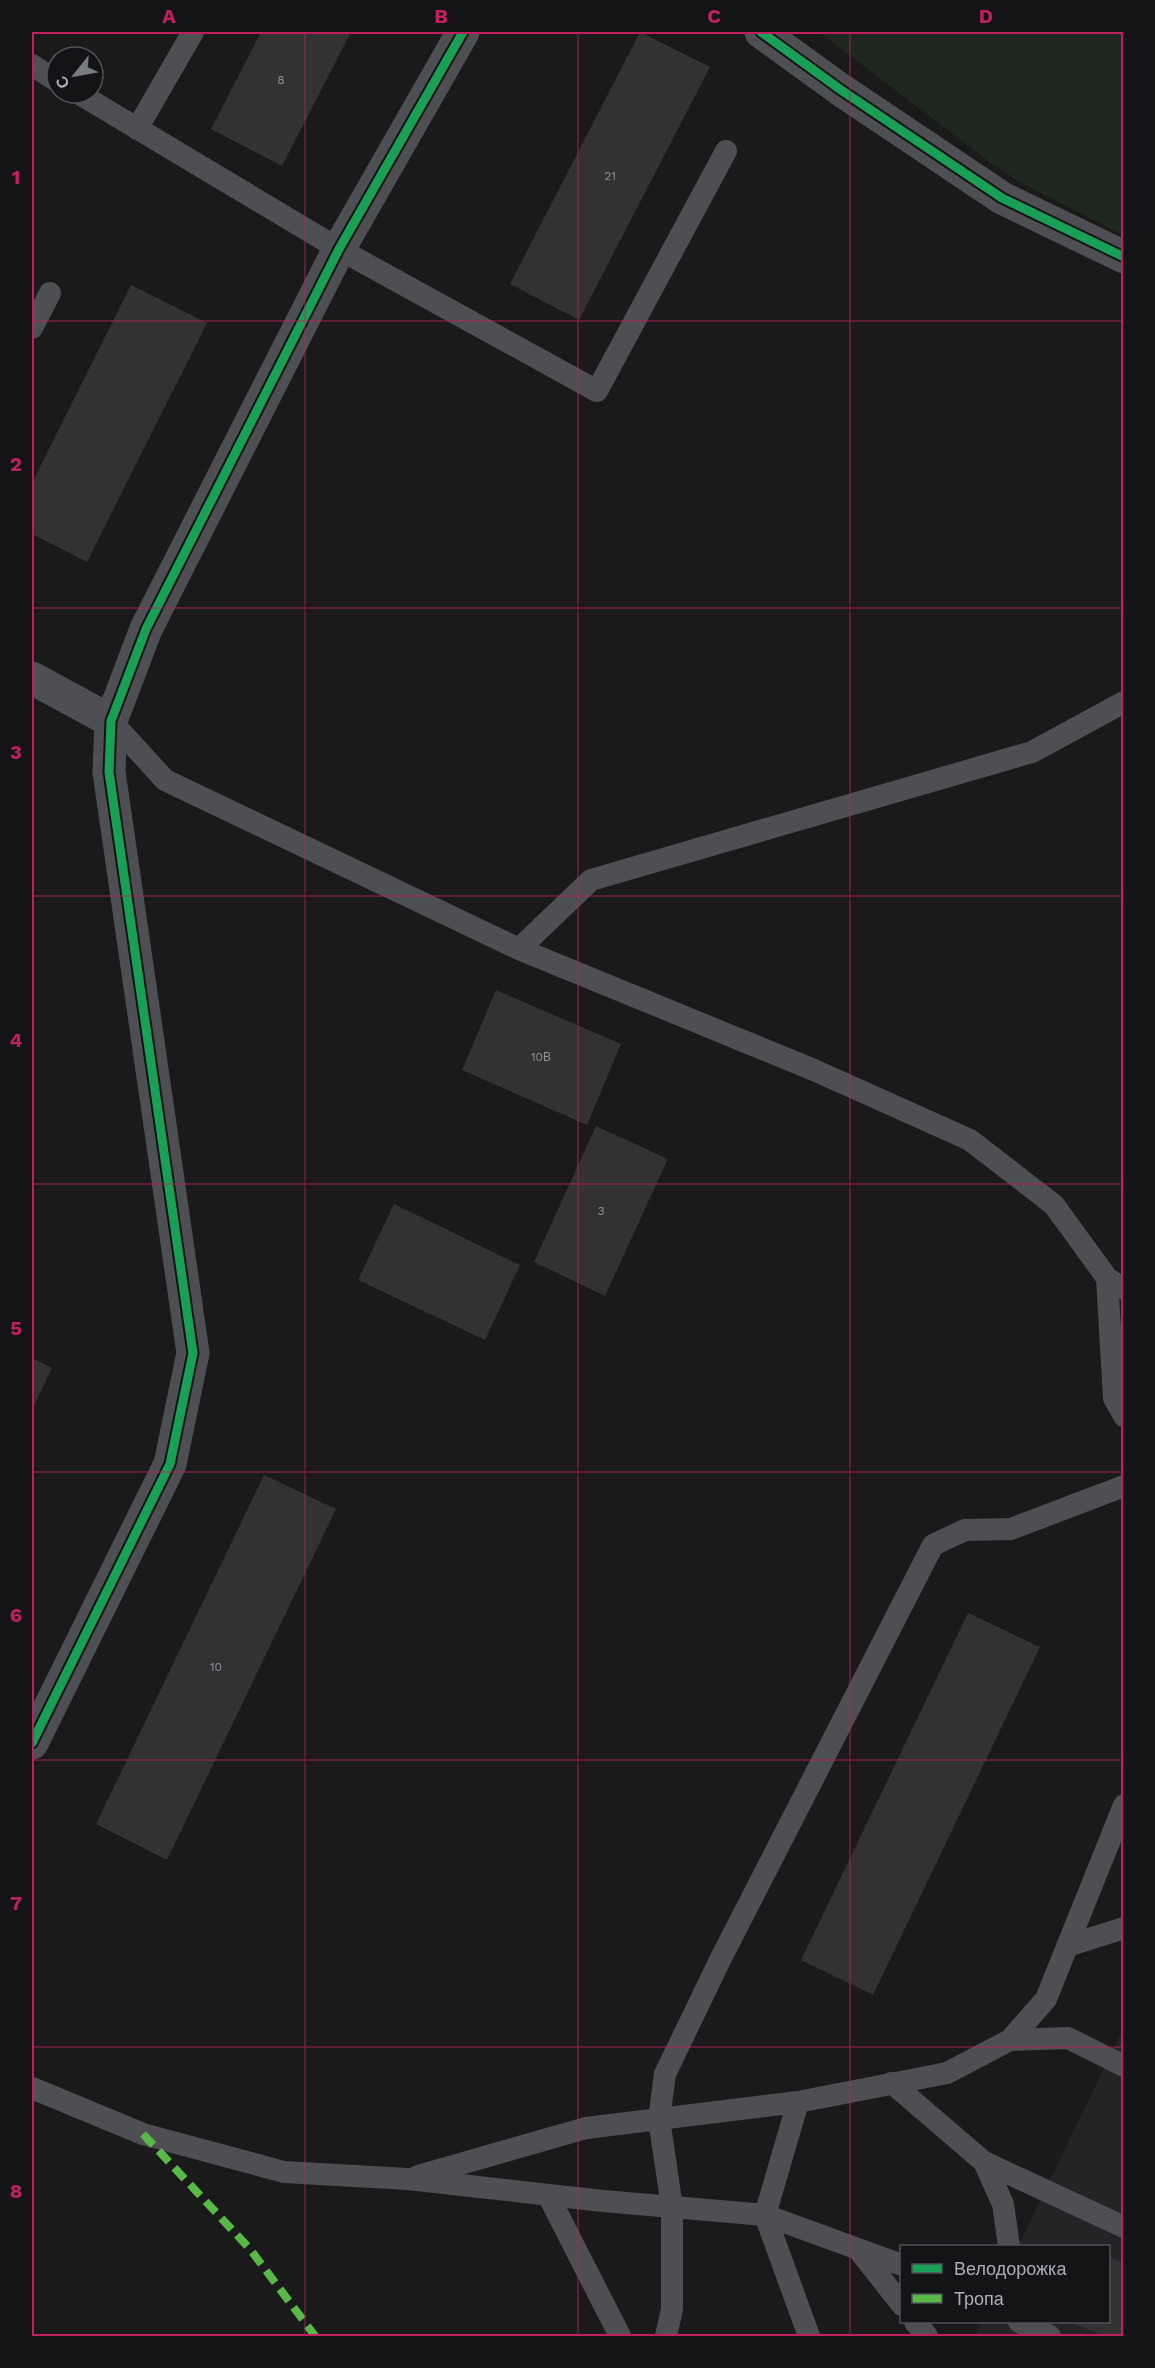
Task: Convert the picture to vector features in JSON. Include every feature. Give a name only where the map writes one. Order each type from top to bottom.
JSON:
[{"type":"street","points":[[32,1743],[170,1464],[193,1353],[109,772],[111,721],[146,629],[339,249],[464,32]]},
{"type":"street","points":[[761,32],[841,90],[1002,198],[1124,257]]},
{"type":"street","points":[[32,678],[111,721]]},
{"type":"lane","points":[[137,129],[193,32]]},
{"type":"lane","points":[[32,65],[45,73]]},
{"type":"lane","points":[[98,105],[339,249],[597,391],[726,151]]},
{"type":"lane","points":[[32,328],[50,293]]},
{"type":"lane","points":[[519,949],[591,880],[1032,752],[1124,702]]},
{"type":"lane","points":[[111,721],[165,780],[519,949],[814,1070],[970,1140],[1054,1205],[1115,1283],[1114,1398],[1124,1416]]},
{"type":"lane","points":[[666,2337],[672,2309],[672,2207],[659,2119],[665,2073],[721,1958],[933,1545],[965,1530],[1011,1529],[1124,1486]]},
{"type":"lane","points":[[408,2179],[586,2128],[798,2102],[947,2073],[1010,2040],[1046,1998],[1122,1810]]},
{"type":"lane","points":[[1067,1946],[1124,1928]]},
{"type":"lane","points":[[1010,2040],[1068,2038],[1124,2066]]},
{"type":"lane","points":[[892,2083],[984,2162],[1124,2227]]},
{"type":"lane","points":[[32,2088],[143,2134],[284,2172],[408,2179],[548,2195],[765,2215],[900,2264]]},
{"type":"lane","points":[[798,2102],[765,2215],[809,2337]]},
{"type":"lane","points":[[984,2162],[1003,2204],[1009,2245]]},
{"type":"lane","points":[[548,2195],[620,2337]]},
{"type":"lane","points":[[857,2249],[900,2303]]},
{"type":"lane","points":[[916,2323],[927,2337]]},
{"type":"lane","points":[[1021,2323],[1050,2337]]},
{"type":"shaded area","points":[[819,32],[1123,32],[1123,235],[1023,184],[987,160]]},
{"type":"shaded area","points":[[1123,2029],[1123,2336],[975,2336],[982,2323],[1110,2323],[1110,2245],[1018,2245]]},
{"type":"building","points":[[261,32],[351,32],[282,166],[211,129]]},
{"type":"building","points":[[640,32],[710,67],[579,320],[510,284]]},
{"type":"building","points":[[131,285],[207,323],[87,562],[32,534],[32,483]]},
{"type":"building","points":[[496,990],[621,1044],[587,1125],[462,1070]]},
{"type":"building","points":[[596,1126],[668,1159],[605,1296],[534,1262]]},
{"type":"building","points":[[394,1204],[520,1265],[485,1340],[358,1280]]},
{"type":"building","points":[[32,1358],[52,1368],[32,1410]]},
{"type":"building","points":[[264,1475],[336,1509],[167,1860],[96,1824]]},
{"type":"building","points":[[968,1613],[1040,1647],[873,1995],[801,1960]]},
{"type":"building","points":[[1110,2257],[1124,2263],[1124,2336],[1104,2336],[1072,2323],[1110,2323]]},
{"type":"marked path","points":[[143,2134],[250,2249],[315,2336]]},
{"type":"cycle path","points":[[32,1743],[170,1464],[193,1353],[109,772],[111,721],[146,629],[339,249],[463,32]]},
{"type":"cycle path","points":[[761,32],[841,90],[1002,198],[1124,257]]}]
